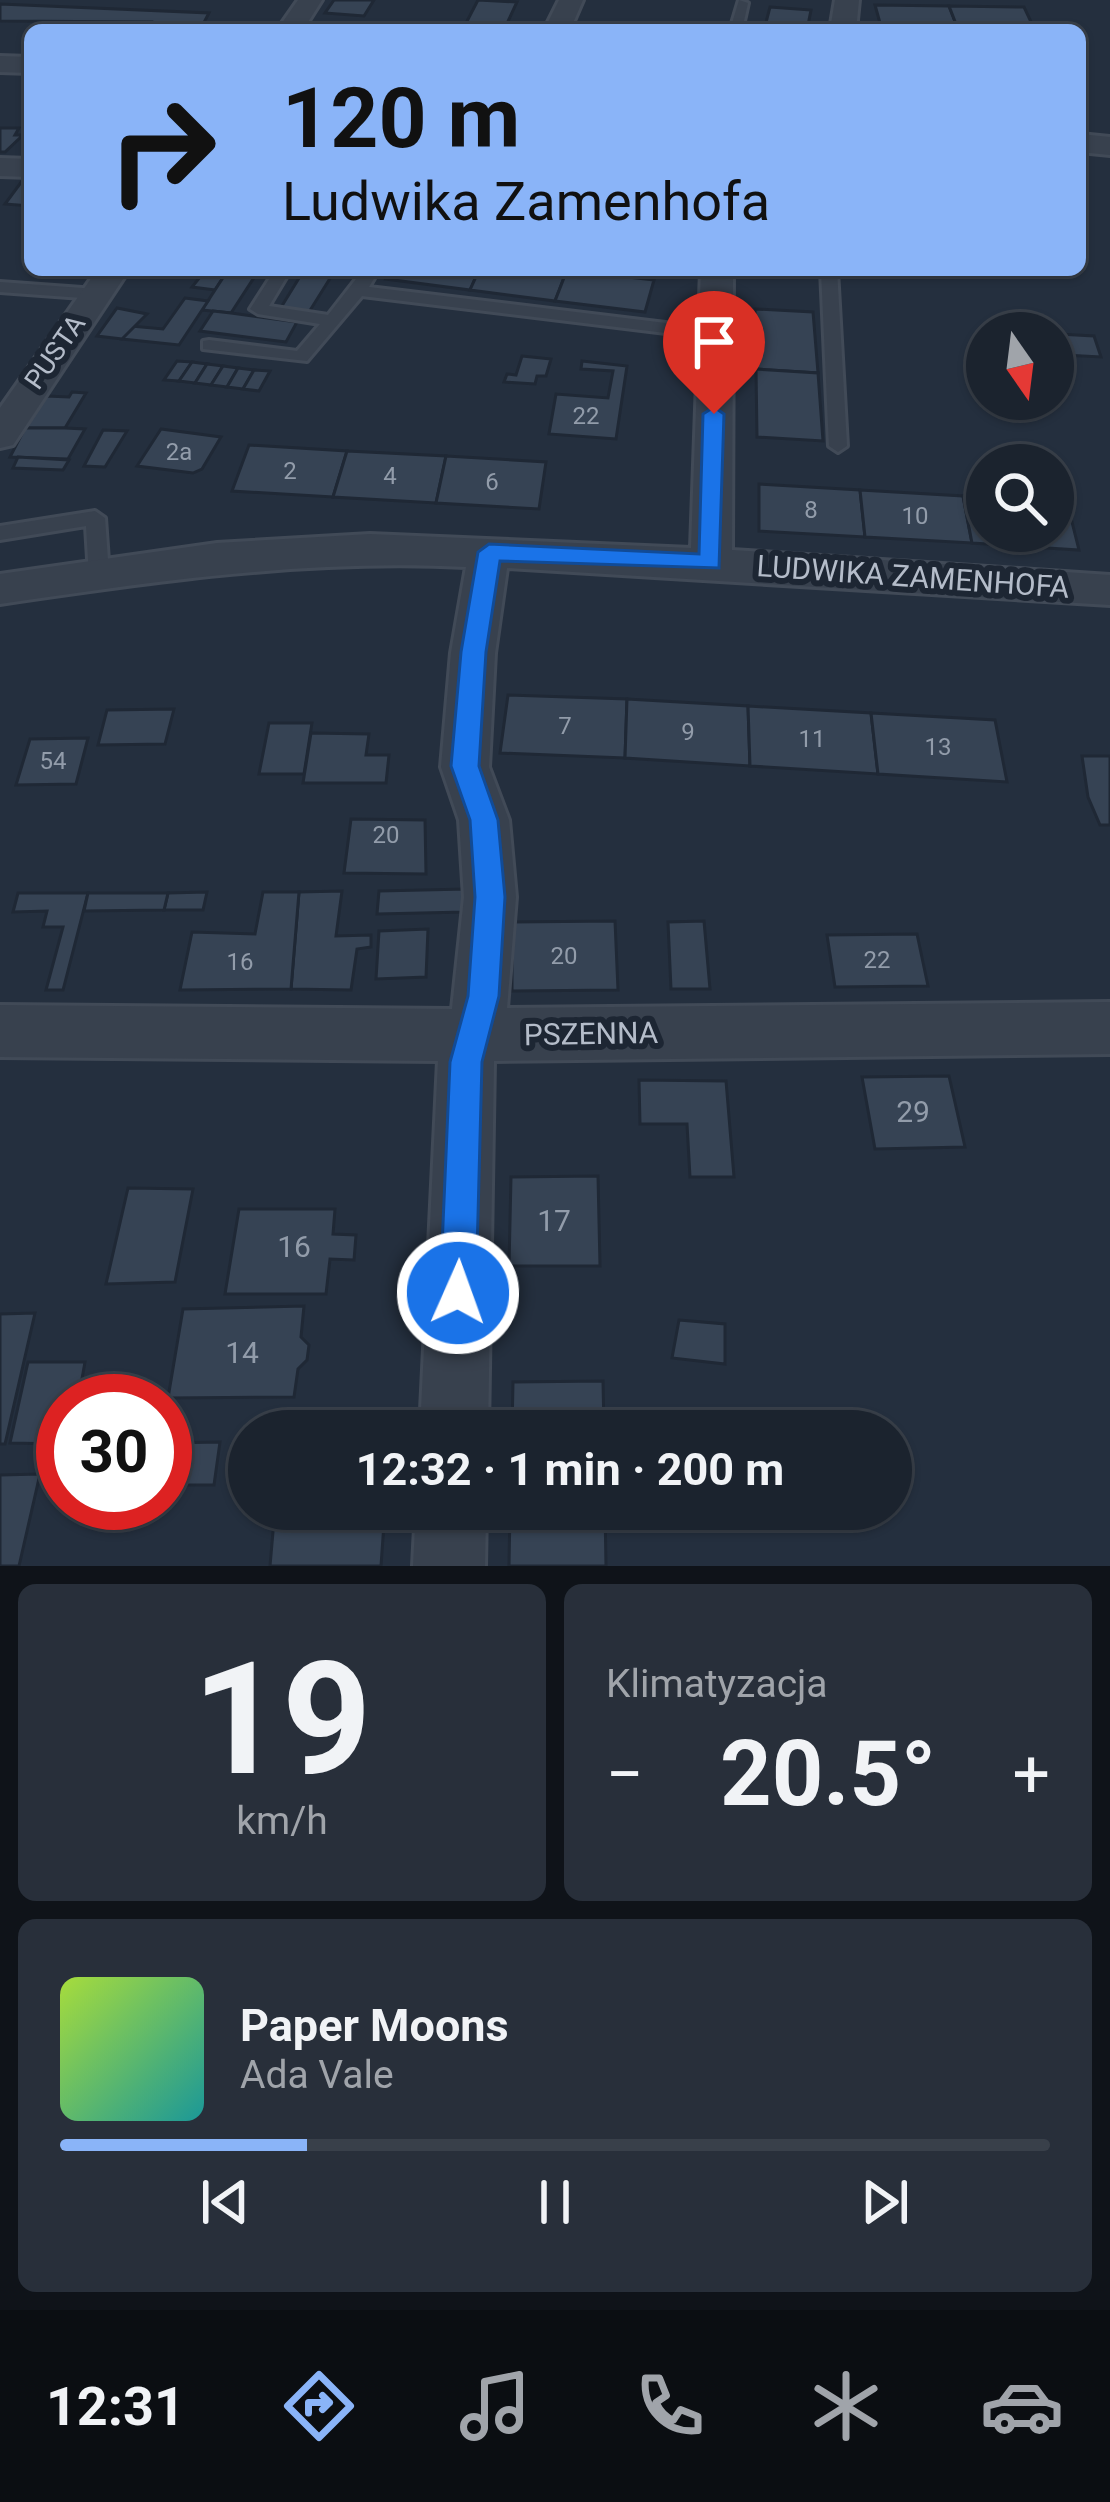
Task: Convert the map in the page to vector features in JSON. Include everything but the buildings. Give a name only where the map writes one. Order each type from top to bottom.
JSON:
[{"type":"street","points":[[711,562],[717,276]]},
{"type":"street","name":"PUSTA","points":[[0,436],[105,282]]},
{"type":"street","name":"LUDWIKA ZAMENHOFA","points":[[0,589],[297,549],[711,562],[1110,590]]},
{"type":"street","points":[[455,1410],[470,1035],[483,996],[490,897],[484,820],[465,766],[473,652],[489,552]]},
{"type":"street","name":"PSZENNA","points":[[0,1031],[470,1035],[1110,1028]]},
{"type":"street","points":[[449,1566],[450,1530]]},
{"type":"lane","points":[[737,24],[742,3]]},
{"type":"lane","points":[[279,276],[258,309],[332,321]]},
{"type":"lane","points":[[209,345],[301,356],[367,276]]},
{"type":"lane","points":[[829,276],[838,446]]},
{"type":"lane","points":[[0,286],[105,282]]},
{"type":"lane","points":[[358,291],[715,334]]},
{"type":"lane","points":[[0,533],[94,518],[99,575]]},
{"type":"route","points":[[458,1293],[466,1062],[483,996],[490,897],[484,820],[470,793],[465,766],[473,652],[489,552],[711,562],[714,414]]}]
